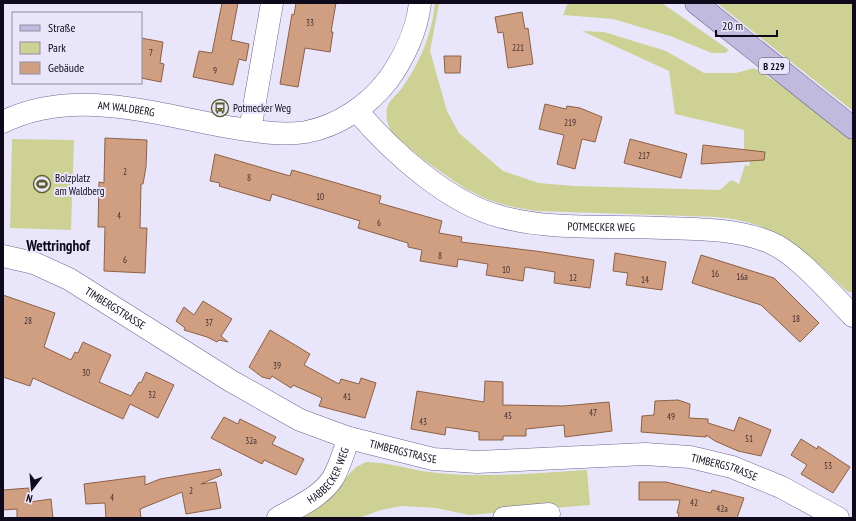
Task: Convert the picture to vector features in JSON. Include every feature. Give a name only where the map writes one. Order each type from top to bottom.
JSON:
[{"type":"main road","name":"B 229","points":[[696,3],[853,128]]},
{"type":"street","points":[[250,130],[272,3]]},
{"type":"street","name":"AM WALDBERG","points":[[3,122],[42,108],[80,104],[108,106],[250,130],[292,133],[307,132],[357,111],[378,92],[399,65],[418,20],[420,3]]},
{"type":"street","name":"POTMECKER WEG","points":[[357,111],[373,130],[426,178],[455,196],[501,217],[546,225],[693,229],[745,235],[770,242],[781,248],[798,262],[853,316]]},
{"type":"street","name":"TIMBERGSTRASSE","points":[[3,256],[34,264],[69,279],[231,381],[300,420],[349,438],[433,459],[477,462],[645,454],[690,457],[732,468],[781,487],[838,518]]},
{"type":"street","name":"HABBECKER WEG","points":[[278,518],[307,502],[324,489],[333,477],[349,438]]},
{"type":"street","points":[[504,518],[548,514]]},
{"type":"green space","points":[[435,3],[447,3],[439,4],[430,51],[447,111],[459,133],[503,171],[539,183],[575,186],[720,190],[731,180],[739,184],[745,165],[749,166],[751,152],[744,150],[744,130],[675,114],[669,71],[582,31],[604,32],[666,51],[704,73],[736,73],[754,68],[783,86],[853,141],[853,292],[848,292],[818,264],[790,241],[757,225],[738,220],[716,217],[536,211],[513,207],[489,200],[466,189],[425,161],[393,134],[387,121],[386,111],[389,102],[402,88],[420,58],[431,26]]},
{"type":"green space","points":[[568,3],[662,3],[729,50],[725,53],[712,53],[670,36],[613,19],[563,15]]},
{"type":"green space","points":[[717,3],[853,3],[853,111]]},
{"type":"green space","name":"Bolzplatz am Waldberg","points":[[12,139],[74,140],[71,230],[10,228]]},
{"type":"green space","points":[[366,462],[384,463],[429,472],[475,475],[587,470],[590,505],[469,515],[436,508],[402,506],[381,510],[359,518],[298,518],[321,504],[356,467]]},
{"type":"building","points":[[222,3],[238,3],[231,40],[249,44],[246,61],[239,59],[233,85],[193,77],[199,51],[212,53]]},
{"type":"building","points":[[296,3],[336,3],[331,32],[333,32],[330,52],[305,48],[298,87],[280,84],[292,14],[294,15]]},
{"type":"building","points":[[522,12],[525,29],[528,28],[533,64],[508,68],[503,32],[498,33],[495,17]]},
{"type":"building","points":[[142,38],[163,42],[160,63],[164,64],[161,82],[142,78]]},
{"type":"building","points":[[444,56],[461,56],[460,73],[445,73]]},
{"type":"building","points":[[545,104],[566,109],[567,106],[580,108],[602,117],[595,142],[582,139],[575,169],[557,164],[564,135],[539,129]]},
{"type":"building","points":[[105,138],[147,140],[146,167],[143,184],[141,184],[140,228],[147,228],[145,273],[104,271],[105,227],[98,227],[99,182],[104,183]]},
{"type":"building","points":[[630,139],[687,154],[681,178],[624,163]]},
{"type":"building","points":[[703,145],[765,152],[764,160],[701,164]]},
{"type":"building","points":[[215,154],[290,176],[292,170],[381,196],[379,203],[442,221],[439,233],[462,237],[461,242],[594,260],[590,288],[554,283],[555,272],[525,267],[523,281],[486,275],[488,264],[458,259],[457,267],[420,261],[422,250],[408,247],[408,243],[358,228],[360,221],[272,194],[270,201],[219,186],[220,183],[210,181]]},
{"type":"building","points":[[615,253],[666,262],[662,290],[626,285],[628,273],[613,271]]},
{"type":"building","points":[[701,255],[774,278],[819,323],[800,342],[761,305],[692,283]]},
{"type":"building","points":[[3,295],[55,313],[44,347],[71,360],[75,352],[78,353],[83,342],[111,355],[99,382],[131,396],[139,382],[141,383],[146,372],[174,385],[158,418],[130,404],[123,419],[33,378],[30,386],[3,377]]},
{"type":"building","points":[[203,301],[232,319],[221,336],[228,342],[219,340],[217,342],[207,337],[184,330],[185,328],[176,321],[184,307],[194,315]]},
{"type":"building","points":[[270,330],[310,354],[304,365],[339,384],[341,379],[359,384],[361,378],[376,383],[365,418],[319,406],[322,398],[293,385],[291,388],[272,376],[270,379],[262,377],[249,367]]},
{"type":"building","points":[[485,381],[503,382],[503,405],[563,406],[609,402],[612,431],[565,437],[564,425],[526,429],[526,436],[503,436],[503,440],[479,440],[479,432],[446,427],[445,435],[411,429],[417,391],[484,402]]},
{"type":"building","points":[[678,400],[690,404],[689,418],[708,419],[708,423],[734,431],[739,417],[771,430],[761,456],[738,451],[715,441],[706,435],[706,437],[641,432],[642,416],[654,415],[655,401]]},
{"type":"building","points":[[224,417],[238,424],[240,419],[276,437],[272,444],[304,459],[296,475],[264,460],[262,464],[211,438]]},
{"type":"building","points":[[801,439],[817,449],[818,446],[850,467],[833,493],[801,474],[807,465],[791,455]]},
{"type":"building","points":[[220,469],[222,475],[201,484],[216,482],[221,508],[186,514],[182,492],[140,509],[141,518],[106,518],[105,503],[86,504],[84,484],[145,476],[145,485],[160,479]]},
{"type":"building","points":[[639,482],[666,482],[711,493],[712,490],[744,498],[737,518],[678,518],[679,513],[677,513],[680,500],[639,500]]},
{"type":"building","points":[[29,488],[30,502],[51,499],[53,518],[17,518],[17,509],[3,510],[3,490]]},
{"type":"place","name":"Potmecker Weg","points":[[220,108]]},
{"type":"place","name":"Bolzplatz am Waldberg","points":[[42,184]]},
{"type":"district","name":"Wettringhof","points":[[58,246]]}]
